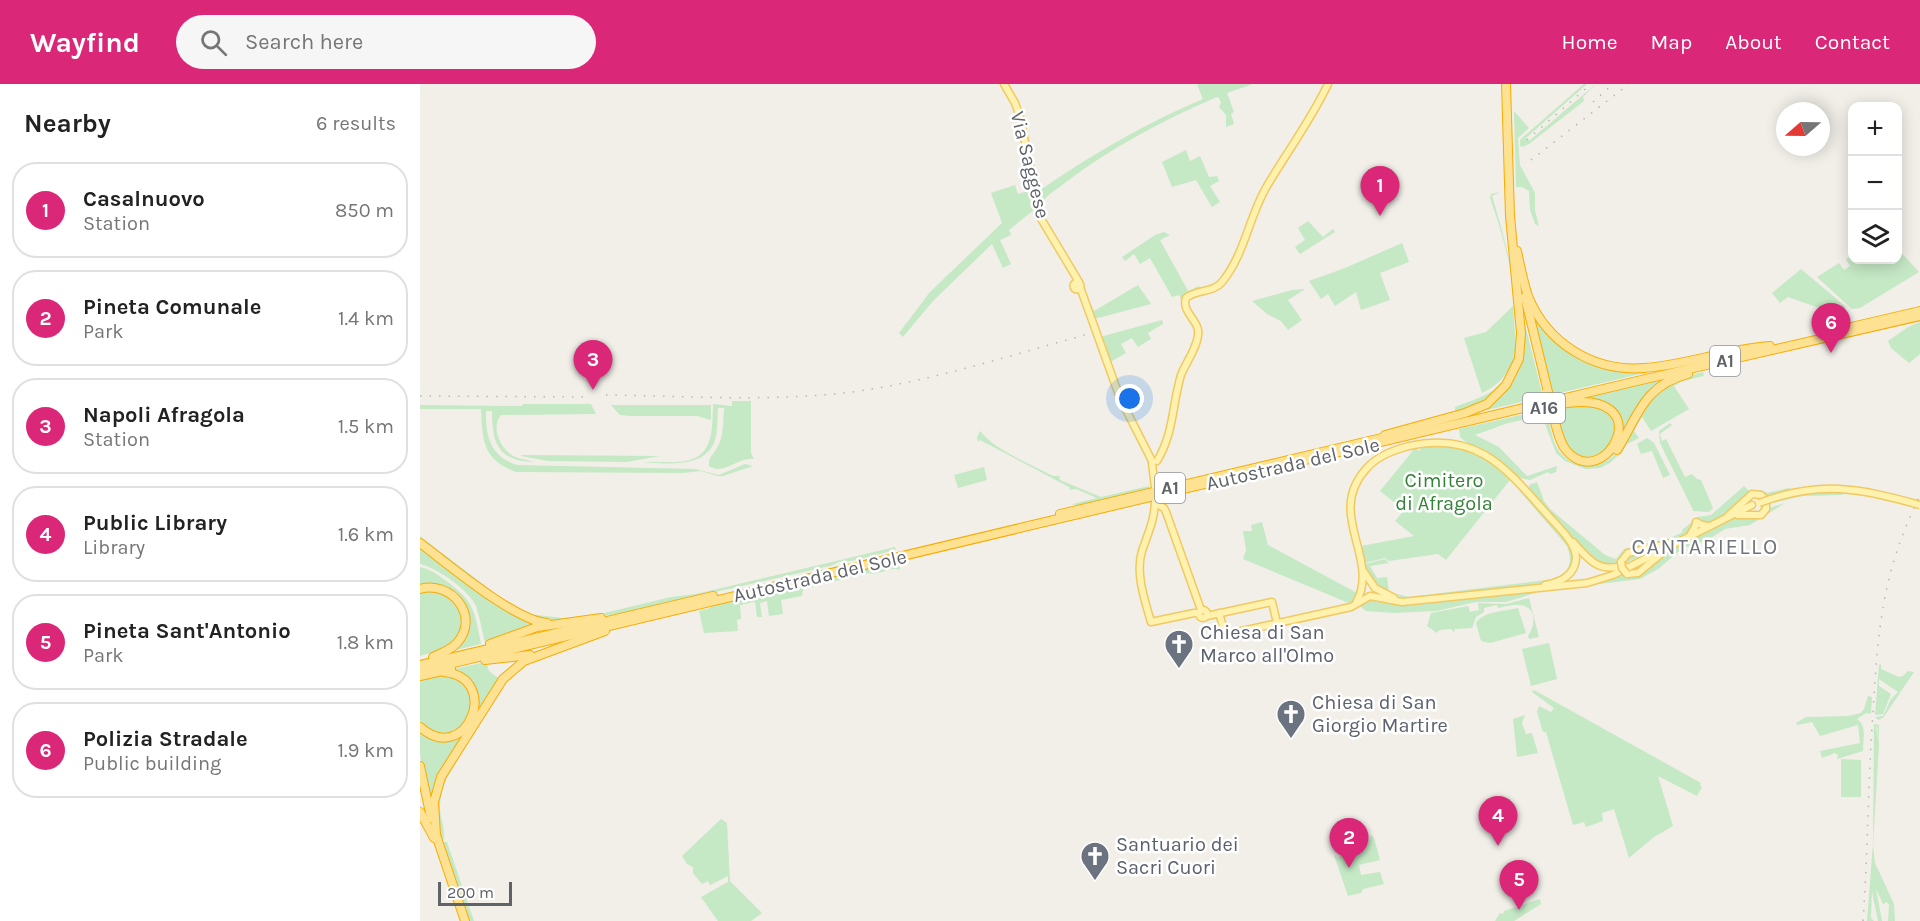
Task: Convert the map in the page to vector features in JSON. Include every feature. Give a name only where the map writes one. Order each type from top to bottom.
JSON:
[{"type":"highway","points":[[1364,442],[1395,431],[1477,409],[1497,395],[1515,369],[1521,342],[1514,247],[1507,84]]},
{"type":"highway","points":[[1514,247],[1526,290],[1543,323],[1569,349],[1592,361],[1624,369],[1643,368],[1738,349],[1771,348]]},
{"type":"highway","points":[[1514,247],[1551,411]]},
{"type":"highway","name":"Autostrada del Sole","points":[[420,671],[1342,453],[1771,348],[1920,309]]},
{"type":"highway","name":"Autostrada del Sole","points":[[420,665],[1364,442],[1920,316]]},
{"type":"highway","name":"A16","points":[[1551,411],[1558,441],[1566,454],[1581,462],[1598,462],[1617,449],[1642,404],[1662,385],[1683,375],[1741,361],[1771,348]]},
{"type":"highway","name":"A16","points":[[1342,453],[1475,425],[1559,404],[1584,401],[1604,405],[1615,416],[1619,428],[1617,442],[1607,455],[1598,460],[1580,460],[1572,456],[1560,440],[1551,411]]},
{"type":"highway","points":[[420,543],[521,616],[543,623],[558,623]]},
{"type":"highway","points":[[420,589],[438,587],[453,594],[459,601],[465,618],[464,632],[457,643],[433,657]]},
{"type":"highway","points":[[420,660],[490,644],[537,627],[691,601]]},
{"type":"highway","points":[[435,836],[435,796],[441,777],[508,673],[524,661],[606,631],[669,612]]},
{"type":"highway","points":[[420,676],[482,660],[527,656],[554,650]]},
{"type":"highway","points":[[420,727],[434,736],[452,736],[467,727],[475,711],[473,693],[466,682],[455,675],[437,672]]},
{"type":"highway","points":[[420,766],[435,836]]},
{"type":"highway","points":[[420,783],[435,836],[464,921]]},
{"type":"highway","points":[[420,812],[435,836]]},
{"type":"main road","name":"Via Saggese","points":[[1004,84],[1015,102],[1020,117],[1040,217],[1077,285],[1120,398],[1153,461]]},
{"type":"main road","points":[[1155,488],[1153,461],[1161,454],[1170,433],[1181,377],[1199,335],[1197,325],[1185,308],[1186,298],[1218,286],[1224,279],[1267,186],[1304,129],[1328,84]]},
{"type":"main road","points":[[1410,602],[1379,591],[1368,579],[1362,566],[1351,521],[1351,499],[1356,483],[1365,469],[1376,460],[1389,452],[1432,442],[1448,442],[1473,448],[1496,460],[1591,562],[1606,568],[1624,566],[1756,504],[1791,492],[1833,488],[1860,490],[1920,505]]},
{"type":"main road","points":[[1510,590],[1578,585],[1600,580],[1729,516],[1752,494],[1761,495],[1766,500],[1766,509],[1761,515],[1729,516]]},
{"type":"main road","points":[[1277,623],[1272,602],[1208,613],[1194,613],[1151,622],[1142,584],[1142,553],[1153,522],[1155,502],[1166,512],[1208,613],[1226,634],[1352,607],[1367,597],[1373,596],[1410,602],[1557,583],[1571,572],[1576,558],[1574,548],[1554,522]]},
{"type":"main road","points":[[1671,545],[1634,575],[1627,574],[1622,568],[1621,562],[1628,553],[1671,545]]},
{"type":"main road","points":[[1352,607],[1362,587],[1362,566]]},
{"type":"green space","points":[[1197,84],[1253,84],[1227,93],[1234,112],[1231,114],[1234,124],[1226,127],[1226,115],[1219,107],[1221,103],[1217,97],[1158,125],[1102,157],[1051,193],[1040,207],[1037,192],[1097,153],[1138,130],[1203,99]]},
{"type":"green space","points":[[1584,84],[1587,84],[1526,138],[1529,141],[1596,84],[1583,97],[1584,101],[1529,144],[1522,147],[1520,145],[1523,137]]},
{"type":"green space","points":[[1514,111],[1529,128],[1518,138],[1520,165],[1535,193],[1535,210],[1539,226],[1535,224],[1530,210],[1529,191],[1516,187]]},
{"type":"green space","points":[[1186,150],[1190,161],[1200,156],[1209,177],[1217,176],[1219,181],[1210,186],[1220,202],[1212,207],[1196,180],[1172,187],[1162,162]]},
{"type":"green space","points":[[1015,185],[1018,194],[1032,190],[1035,209],[1009,230],[1011,235],[1000,240],[1011,264],[1003,268],[992,244],[933,301],[903,337],[899,333],[930,292],[1002,223],[991,193]]},
{"type":"green space","points":[[1500,192],[1492,196],[1514,280],[1519,323],[1516,362],[1506,381],[1493,397],[1480,405],[1455,414],[1455,407],[1492,391],[1507,378],[1512,369],[1514,359],[1502,379],[1482,393],[1464,338],[1486,332],[1513,306],[1516,349],[1516,310],[1511,272],[1490,198],[1491,194]]},
{"type":"green space","points":[[1308,221],[1323,237],[1333,229],[1335,232],[1300,254],[1295,247],[1305,240],[1298,228]]},
{"type":"green space","points":[[1164,232],[1170,235],[1160,240],[1188,291],[1199,286],[1200,288],[1183,302],[1179,295],[1172,297],[1150,258],[1140,264],[1134,254],[1125,261],[1122,257],[1155,235]]},
{"type":"green space","points":[[1402,243],[1409,262],[1380,273],[1390,300],[1361,310],[1356,292],[1335,306],[1328,294],[1321,299],[1309,281],[1345,268]]},
{"type":"green space","points":[[1902,253],[1919,272],[1860,308],[1852,309],[1817,277],[1839,263],[1844,270],[1850,266],[1849,264],[1902,264]]},
{"type":"green space","points":[[1801,269],[1846,307],[1843,311],[1827,315],[1825,310],[1788,297],[1780,303],[1772,293]]},
{"type":"green space","points":[[1138,285],[1151,304],[1094,319],[1082,288],[1094,311]]},
{"type":"green space","points":[[1305,289],[1288,300],[1302,320],[1288,330],[1281,321],[1267,314],[1252,301],[1292,290]]},
{"type":"green space","points":[[1521,308],[1543,397],[1478,412],[1506,392],[1514,380],[1521,355]]},
{"type":"green space","points":[[1532,311],[1567,350],[1601,367],[1616,370],[1717,356],[1551,395]]},
{"type":"green space","points":[[1162,320],[1163,324],[1148,333],[1151,339],[1138,347],[1132,338],[1121,344],[1126,353],[1112,361],[1108,359],[1100,337]]},
{"type":"green space","points":[[1920,322],[1920,354],[1909,363],[1891,348],[1888,341],[1908,327]]},
{"type":"green space","points":[[1712,366],[1681,375],[1658,386],[1618,441],[1611,408],[1594,401],[1562,402]]},
{"type":"green space","points":[[1703,372],[1704,376],[1683,381],[1674,386],[1689,409],[1651,431],[1642,417],[1634,431],[1639,438],[1627,444],[1610,463],[1600,468],[1585,469],[1565,461],[1556,453],[1542,416],[1508,423],[1475,435],[1499,447],[1527,476],[1557,466],[1556,472],[1550,474],[1548,472],[1530,480],[1516,477],[1497,458],[1460,437],[1459,429],[1547,409],[1550,428],[1561,453],[1575,463],[1592,465],[1600,463],[1608,460],[1621,447],[1644,407],[1657,392],[1673,381]]},
{"type":"green space","points":[[732,401],[751,401],[751,453],[754,459],[720,469],[709,466],[710,458],[722,434],[724,408],[718,408],[716,436],[712,447],[705,454],[687,462],[644,463],[678,462],[699,456],[709,443],[713,404],[732,406]]},
{"type":"green space","points":[[523,404],[591,404],[596,414],[501,415],[497,432],[505,449],[515,457],[534,462],[522,461],[505,454],[496,441],[492,411],[486,411],[491,444],[501,457],[517,465],[695,469],[719,475],[745,464],[753,466],[723,476],[701,471],[683,473],[516,472],[496,461],[486,448],[481,409],[420,409],[420,405],[522,406]]},
{"type":"green space","points":[[1571,404],[1600,407],[1611,417],[1614,440],[1604,453],[1595,457],[1584,457],[1574,454],[1567,447],[1560,430],[1555,407]]},
{"type":"green space","points":[[611,405],[711,405],[711,420],[697,416],[620,415]]},
{"type":"green space","points":[[1670,423],[1672,425],[1660,434],[1662,441],[1666,439],[1685,477],[1692,474],[1701,480],[1713,508],[1709,512],[1693,511],[1660,443],[1659,431]]},
{"type":"green space","points":[[980,431],[995,445],[1014,456],[1053,476],[1059,476],[1060,480],[1101,497],[1149,486],[1150,489],[1078,506],[1072,504],[1097,498],[1076,489],[1070,490],[1069,487],[980,440],[978,442],[977,437]]},
{"type":"green space","points":[[1647,438],[1654,443],[1670,475],[1663,478],[1652,451],[1641,454],[1637,444]]},
{"type":"green space","name":"Cimitero di Afragola","points":[[1424,445],[1464,448],[1484,457],[1498,467],[1524,491],[1570,544],[1573,552],[1573,565],[1570,570],[1560,578],[1546,584],[1405,599],[1390,592],[1409,597],[1554,579],[1567,570],[1570,562],[1567,546],[1510,480],[1446,560],[1438,554],[1389,561],[1385,558],[1365,563],[1361,546],[1414,536],[1395,521],[1404,510],[1380,491],[1415,448],[1419,451]]},
{"type":"green space","points":[[521,456],[660,456],[627,462],[548,461]]},
{"type":"green space","points":[[984,467],[987,480],[958,488],[954,475]]},
{"type":"green space","points":[[1537,482],[1544,501],[1550,509],[1605,555],[1616,559],[1624,549],[1670,538],[1683,532],[1682,530],[1692,522],[1692,527],[1670,542],[1624,552],[1619,557],[1619,561],[1626,556],[1658,548],[1611,567],[1592,560],[1529,493],[1529,485]]},
{"type":"green space","points":[[1744,486],[1748,490],[1761,490],[1767,493],[1788,488],[1847,490],[1842,495],[1803,496],[1773,503],[1755,492],[1722,517],[1699,523],[1697,517],[1711,515]]},
{"type":"green space","points":[[1785,503],[1750,525],[1725,529],[1706,541],[1683,548],[1658,569],[1640,579],[1542,591],[1506,602],[1476,602],[1436,611],[1394,613],[1366,611],[1359,605],[1370,598],[1391,603],[1415,604],[1591,584],[1660,552],[1637,570],[1626,575],[1646,569],[1671,547],[1732,518],[1757,517],[1772,507]]},
{"type":"green space","points":[[1262,522],[1268,545],[1357,593],[1351,604],[1243,559],[1246,550],[1243,531],[1252,531],[1251,525]]},
{"type":"green space","points":[[420,536],[505,601],[527,614],[563,618],[596,615],[895,547],[896,550],[623,613],[558,623],[526,616],[420,542]]},
{"type":"green space","points":[[420,546],[511,612],[545,624],[485,643],[476,606],[472,600],[452,580],[420,564]]},
{"type":"green space","points":[[1385,559],[1389,563],[1370,566],[1377,578],[1387,577],[1389,592],[1378,587],[1368,573],[1365,564]]},
{"type":"green space","points":[[898,562],[900,570],[869,573],[803,589],[802,596],[781,600],[783,614],[769,616],[767,601],[760,603],[762,617],[757,617],[755,602],[740,605],[741,619],[737,620],[738,631],[704,633],[699,611],[714,605]]},
{"type":"green space","points":[[420,567],[430,570],[455,587],[468,601],[475,615],[481,644],[452,651],[467,624],[455,594],[420,587]]},
{"type":"green space","points":[[433,589],[456,601],[460,614],[460,632],[456,639],[442,649],[420,656],[420,591]]},
{"type":"green space","points":[[1529,598],[1539,637],[1529,639],[1533,622],[1532,612],[1525,606],[1519,605],[1498,608],[1497,605],[1484,608],[1484,612],[1476,617],[1472,628],[1455,629],[1454,632],[1451,629],[1439,630],[1437,633],[1427,626],[1431,613],[1468,606],[1470,612],[1479,610],[1478,603],[1506,604]]},
{"type":"green space","points":[[1518,608],[1526,633],[1490,643],[1481,641],[1476,623],[1479,619],[1495,612]]},
{"type":"green space","points":[[1549,643],[1557,679],[1531,686],[1522,649]]},
{"type":"green space","points":[[486,662],[489,671],[501,680],[447,764],[432,812],[420,755],[420,730],[439,739],[468,728],[473,689],[449,670]]},
{"type":"green space","points":[[1881,664],[1881,669],[1899,677],[1908,671],[1914,672],[1883,718],[1878,720],[1875,717],[1883,716],[1891,699],[1898,692],[1879,679],[1879,686],[1891,694],[1883,714],[1875,715],[1879,665]]},
{"type":"green space","points":[[443,674],[459,678],[473,698],[466,726],[444,736],[420,725],[420,678]]},
{"type":"green space","points":[[1534,690],[1701,783],[1702,787],[1697,796],[1658,776],[1673,826],[1654,837],[1629,858],[1614,809],[1602,813],[1603,821],[1586,827],[1584,822],[1573,825],[1546,732],[1543,732],[1537,712],[1539,706],[1551,712],[1554,708],[1532,692]]},
{"type":"green space","points":[[1868,696],[1872,697],[1871,714],[1866,713],[1857,719],[1863,729],[1863,751],[1837,759],[1838,755],[1835,753],[1822,758],[1820,751],[1860,743],[1858,725],[1820,736],[1812,722],[1797,725],[1796,723],[1806,717],[1848,716],[1861,713]]},
{"type":"green space","points":[[1525,715],[1522,723],[1526,734],[1532,733],[1538,753],[1517,757],[1513,719]]},
{"type":"green space","points":[[1874,724],[1879,725],[1879,740],[1876,727],[1879,743],[1873,846],[1875,863],[1894,904],[1895,921],[1888,921],[1889,905],[1887,902],[1883,904],[1876,889],[1882,921],[1878,921],[1872,892],[1871,918],[1874,921],[1867,921],[1873,843]]},
{"type":"green space","points":[[466,743],[446,780],[440,810],[443,842],[447,842],[474,921],[469,921],[450,870],[440,834],[438,816],[441,782]]},
{"type":"green space","points":[[1841,759],[1861,760],[1861,797],[1841,797]]},
{"type":"green space","points":[[721,819],[727,823],[730,881],[762,913],[751,921],[718,921],[701,897],[728,882],[728,876],[710,885],[708,881],[702,884],[693,873],[693,867],[687,864],[682,856]]},
{"type":"green space","points":[[1371,835],[1374,838],[1380,860],[1359,865],[1361,875],[1380,872],[1384,884],[1363,889],[1361,893],[1348,896],[1334,855],[1339,858],[1345,845],[1369,840]]},
{"type":"green space","points":[[1540,899],[1541,904],[1514,921],[1495,921],[1504,911]]},
{"type":"railway","points":[[1527,140],[1591,84]]},
{"type":"railway","points":[[1593,102],[1613,84]]},
{"type":"railway","points":[[1531,160],[1629,84]]},
{"type":"railway","points":[[606,395],[760,398],[852,392],[943,374],[1092,333]]},
{"type":"railway","points":[[420,396],[586,397]]},
{"type":"railway","points":[[1863,921],[1871,738],[1880,627],[1897,550],[1920,496]]},
{"type":"place","name":"Casalnuovo","points":[[1380,216]]},
{"type":"place","name":"Polizia Stradale","points":[[1831,353]]},
{"type":"place","name":"Napoli Afragola","points":[[593,390]]},
{"type":"place","name":"Chiesa di San Marco all'Olmo","points":[[1179,670]]},
{"type":"place","name":"Chiesa di San Giorgio Martire","points":[[1291,740]]},
{"type":"place","name":"Public Library","points":[[1498,846]]},
{"type":"place","name":"Pineta Comunale","points":[[1349,868]]},
{"type":"place","name":"Santuario dei Sacri Cuori","points":[[1095,882]]},
{"type":"place","name":"Pineta Sant'Antonio","points":[[1519,910]]},
{"type":"district","name":"CANTARIELLO","points":[[1705,547]]}]
